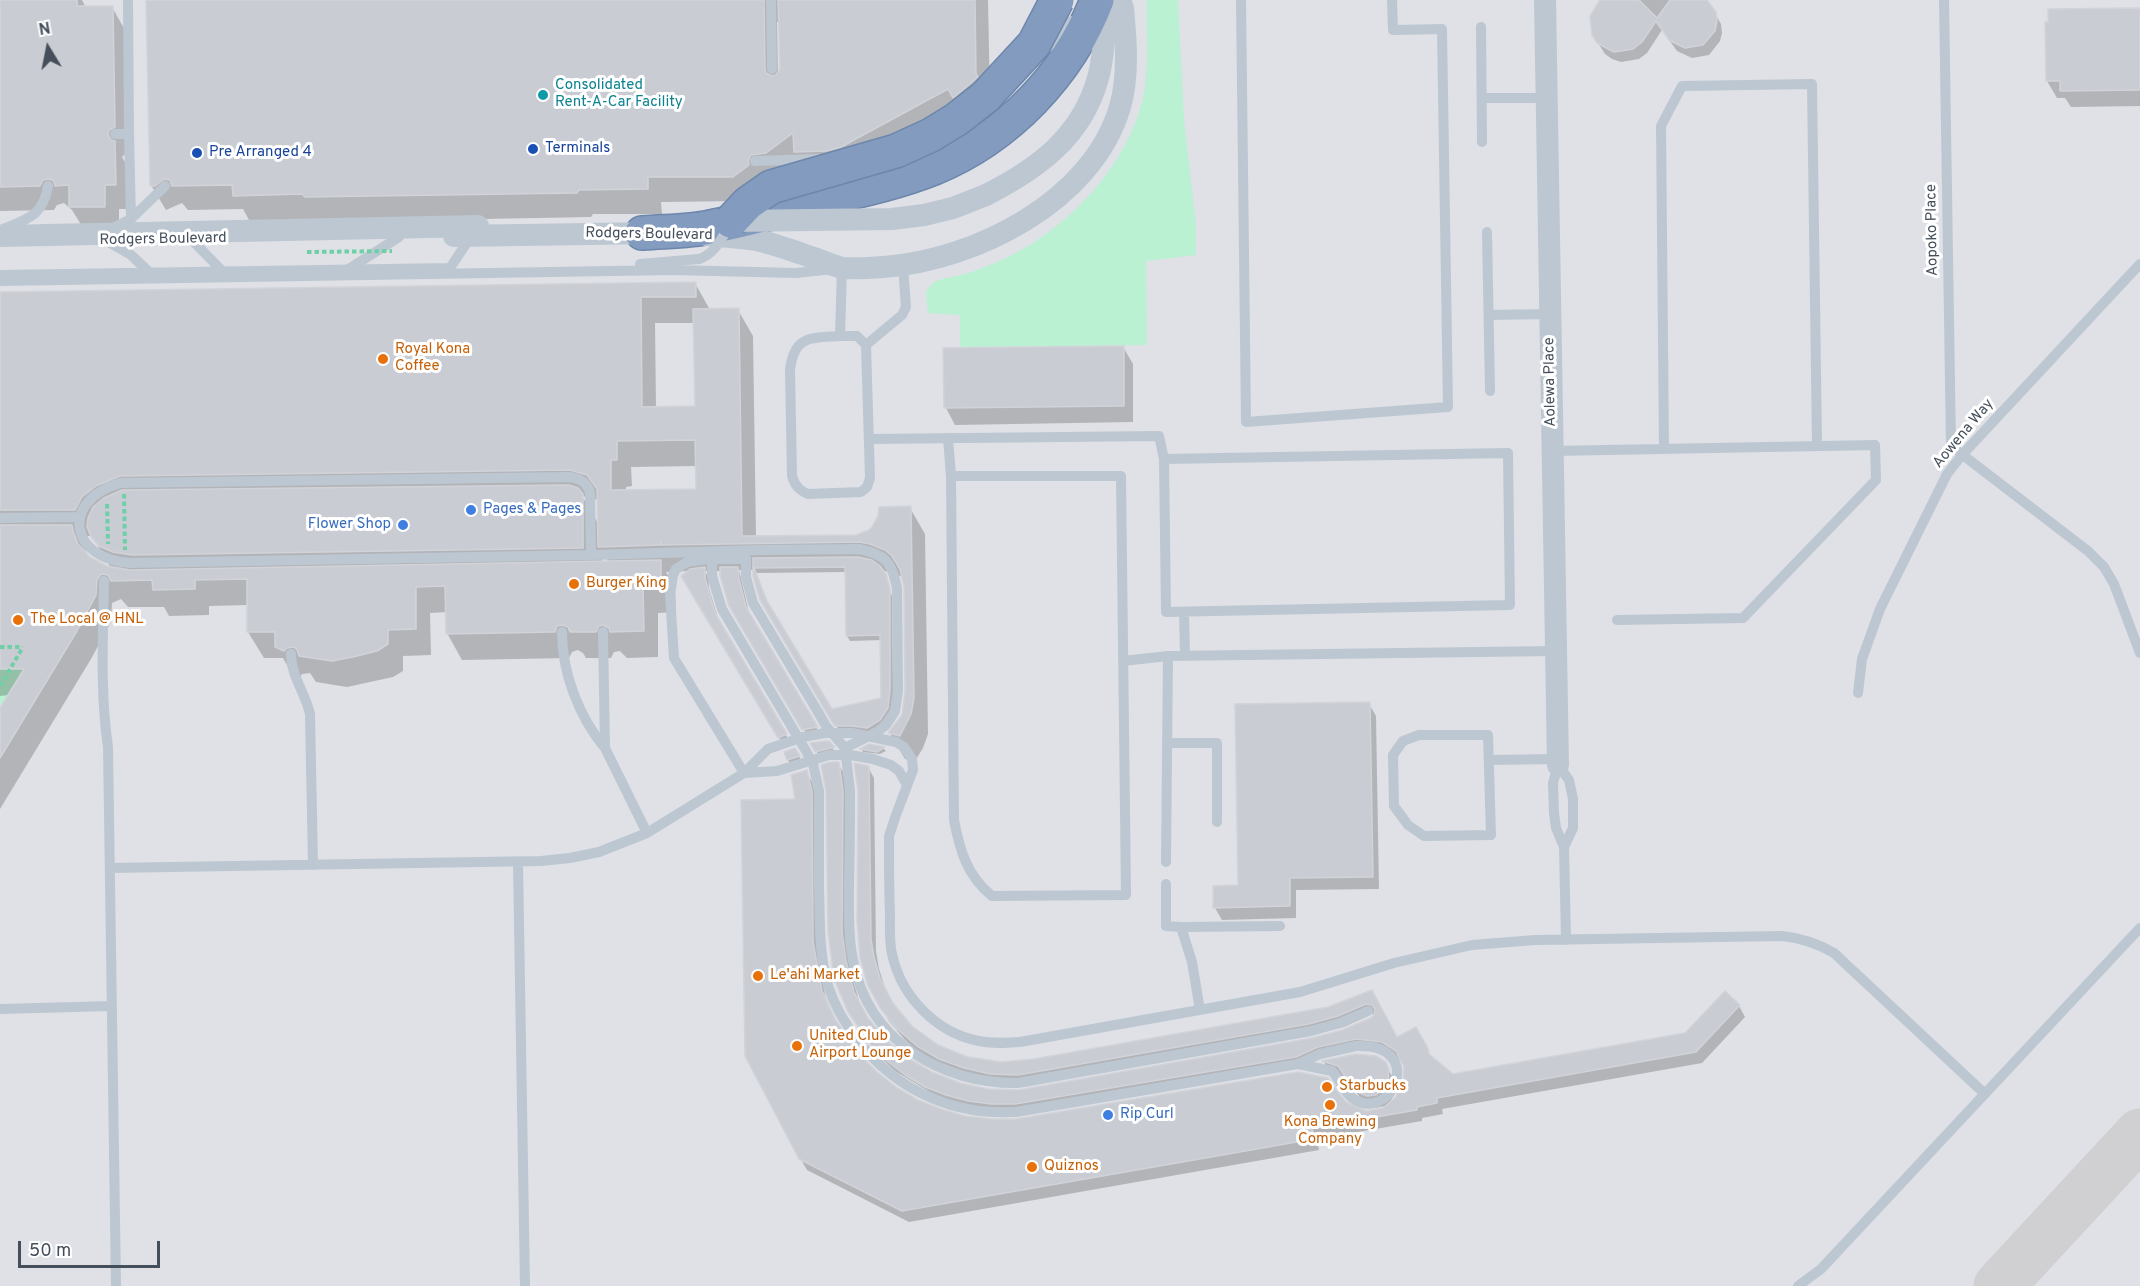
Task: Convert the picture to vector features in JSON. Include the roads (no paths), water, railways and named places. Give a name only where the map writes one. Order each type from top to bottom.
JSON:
[{"type":"highway","points":[[731,221],[748,203],[771,187],[896,151],[931,135],[957,119],[985,97],[1034,44],[1057,0]]},
{"type":"highway","points":[[642,233],[708,228],[889,183],[935,167],[978,145],[1022,111],[1046,87],[1085,28],[1097,0]]},
{"type":"street","points":[[0,236],[90,238],[478,226],[892,219],[924,215],[953,208],[986,195],[1035,166],[1052,153],[1073,129],[1089,102],[1098,78],[1103,48],[1105,0]]},
{"type":"street","name":"Rodgers Boulevard","points":[[0,243],[90,238],[396,244],[642,233],[700,235],[758,241],[842,268],[903,266],[941,258],[1005,232],[1055,198],[1082,173],[1096,154],[1120,108],[1126,64],[1123,8],[1120,0]]},
{"type":"street","name":"Aolewa Place","points":[[1545,0],[1558,762]]},
{"type":"lane","points":[[128,0],[131,219]]},
{"type":"lane","points":[[771,0],[772,69]]},
{"type":"lane","points":[[957,106],[999,87],[1056,41],[1086,0]]},
{"type":"lane","points":[[1240,0],[1246,422],[1448,407],[1442,29],[1393,30],[1392,0]]},
{"type":"lane","name":"Aopoko Place","points":[[1944,0],[1951,446],[1962,454]]},
{"type":"lane","points":[[1481,27],[1482,142]]},
{"type":"lane","points":[[1664,449],[1661,126],[1682,86],[1812,84],[1817,446]]},
{"type":"lane","points":[[1482,98],[1546,98]]},
{"type":"lane","points":[[115,134],[129,134]]},
{"type":"lane","points":[[755,161],[829,158]]},
{"type":"lane","points":[[0,231],[32,217],[40,208],[48,186]]},
{"type":"lane","points":[[90,238],[131,219],[165,186]]},
{"type":"lane","points":[[0,275],[688,261],[706,257],[714,249],[731,221]]},
{"type":"lane","points":[[450,267],[478,226]]},
{"type":"lane","points":[[1487,232],[1490,391]]},
{"type":"lane","points":[[90,238],[131,255],[149,272]]},
{"type":"lane","points":[[192,240],[229,277]]},
{"type":"lane","points":[[339,275],[396,244]]},
{"type":"lane","name":"Aowena Way","points":[[1858,693],[1862,659],[1880,609],[1947,474],[1962,454],[2140,264]]},
{"type":"lane","points":[[866,345],[902,315],[906,307],[903,266]]},
{"type":"lane","points":[[0,281],[673,270],[796,273],[842,268],[840,336]]},
{"type":"lane","points":[[1489,315],[1550,314]]},
{"type":"lane","points":[[856,336],[866,345],[870,478],[867,486],[861,492],[808,494],[794,484],[792,476],[790,370],[792,354],[802,342],[814,338],[856,336]]},
{"type":"lane","points":[[869,439],[1159,436],[1164,459],[1166,612],[1510,605],[1508,453],[1164,459]]},
{"type":"lane","points":[[948,438],[951,477],[954,820],[959,847],[973,877],[992,896],[1126,895],[1120,476],[951,477]]},
{"type":"lane","points":[[1552,451],[1875,445],[1876,480],[1743,618],[1617,620]]},
{"type":"lane","points":[[1962,454],[2088,551],[2104,567],[2114,584],[2140,653]]},
{"type":"lane","points":[[591,555],[590,492],[581,479],[570,477],[120,483],[98,491],[79,517],[83,539],[91,549],[99,555],[120,563],[654,554],[859,549],[874,552],[889,563],[897,588],[897,702],[895,711],[885,725],[877,732],[845,748]]},
{"type":"lane","points":[[0,518],[79,517]]},
{"type":"lane","points":[[712,552],[712,576],[722,609],[813,764],[819,791],[820,942],[826,977],[837,1007],[855,1038],[878,1064],[906,1086],[935,1101],[984,1112],[1016,1112],[1298,1064],[1320,1054],[1356,1046],[1375,1046],[1390,1056],[1396,1064],[1397,1083],[1386,1098],[1368,1103],[1351,1097],[1332,1071],[1298,1064]]},
{"type":"lane","points":[[744,773],[674,657],[671,584],[676,569],[687,562],[708,559],[746,559],[746,577],[751,598],[826,726],[845,748],[850,791],[850,924],[853,961],[868,1003],[889,1032],[921,1059],[976,1080],[1018,1083],[1311,1031],[1340,1023],[1368,1011]]},
{"type":"lane","points":[[104,581],[116,1286]]},
{"type":"lane","points":[[1184,612],[1185,655]]},
{"type":"lane","points":[[562,632],[568,676],[591,730],[605,748],[647,833]]},
{"type":"lane","points":[[603,632],[605,748]]},
{"type":"lane","points":[[1123,661],[1185,655],[1555,651]]},
{"type":"lane","points":[[291,654],[292,670],[308,703],[310,714],[313,865]]},
{"type":"lane","points":[[1166,862],[1168,656]]},
{"type":"lane","points":[[110,868],[518,862],[585,856],[647,833],[744,773],[768,749],[803,737],[825,733],[852,734],[896,742],[904,747],[912,759],[913,771],[890,836],[890,944],[894,963],[907,991],[920,1008],[938,1024],[976,1041],[995,1044],[1020,1042],[1316,989],[1394,963],[1472,945],[1516,940],[1782,936],[1801,938],[1834,953],[1985,1094]]},
{"type":"lane","points":[[1419,735],[1488,735],[1489,760],[1491,835],[1424,836],[1408,825],[1394,806],[1393,755],[1403,741],[1419,735]]},
{"type":"lane","points":[[1167,743],[1217,744],[1217,822]]},
{"type":"lane","points":[[744,773],[777,771],[830,755],[850,755],[891,765],[899,771],[907,785]]},
{"type":"lane","points":[[1489,760],[1558,762]]},
{"type":"lane","points":[[1558,762],[1569,780],[1573,800],[1573,828],[1564,847]]},
{"type":"lane","points":[[1558,762],[1553,783],[1554,813],[1556,828],[1564,847],[1566,940]]},
{"type":"lane","points":[[518,862],[525,1286]]},
{"type":"lane","points":[[1166,884],[1166,926],[1280,926]]},
{"type":"lane","points":[[1181,927],[1192,962],[1200,1010]]},
{"type":"lane","points":[[1798,1286],[1821,1269],[2140,928]]},
{"type":"lane","points":[[0,1009],[112,1006]]},
{"type":"place","name":"Consolidated Rent-A-Car Facility","points":[[543,95]]},
{"type":"place","name":"Terminals","points":[[533,149]]},
{"type":"place","name":"Pre Arranged 4","points":[[197,153]]},
{"type":"place","name":"Royal Kona Coffee","points":[[383,359]]},
{"type":"place","name":"Pages & Pages","points":[[471,510]]},
{"type":"place","name":"Flower Shop","points":[[403,525]]},
{"type":"place","name":"Burger King","points":[[574,584]]},
{"type":"place","name":"The Local @ HNL","points":[[18,620]]},
{"type":"place","name":"Le'ahi Market","points":[[758,976]]},
{"type":"place","name":"United Club Airport Lounge","points":[[797,1046]]},
{"type":"place","name":"Starbucks","points":[[1327,1087]]},
{"type":"place","name":"Kona Brewing Company","points":[[1330,1105]]},
{"type":"place","name":"Rip Curl","points":[[1108,1115]]},
{"type":"place","name":"Quiznos","points":[[1032,1167]]}]
